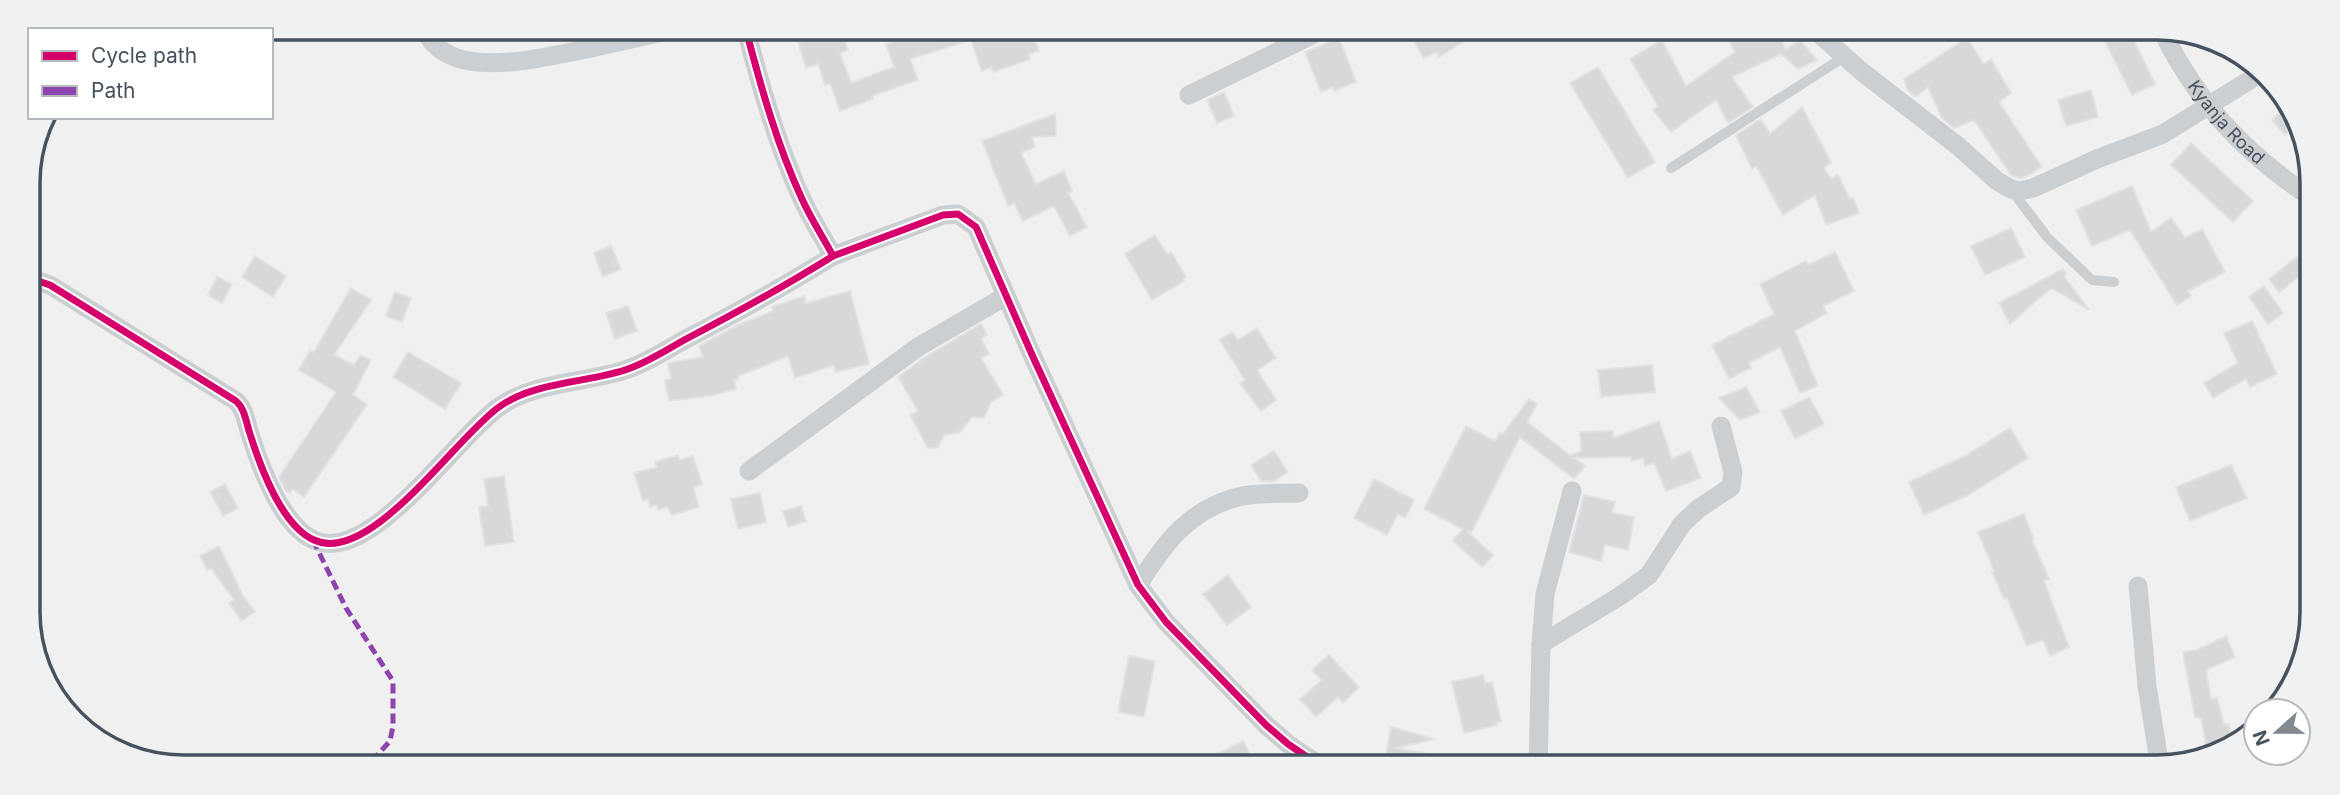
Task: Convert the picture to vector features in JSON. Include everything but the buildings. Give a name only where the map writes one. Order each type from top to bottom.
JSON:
[{"type":"street","points":[[1189,95],[1301,40]]},
{"type":"street","points":[[1826,40],[2011,189],[2020,191],[2163,134],[2253,78]]},
{"type":"street","points":[[432,41],[449,55],[480,62],[542,58],[622,41]]},
{"type":"street","points":[[749,41],[779,145],[801,199],[833,256]]},
{"type":"street","name":"Kyanja Road","points":[[2168,41],[2182,71],[2208,107],[2247,148],[2300,189]]},
{"type":"street","points":[[41,282],[50,285],[236,401],[244,413],[270,487],[284,512],[313,540],[331,545],[367,533],[400,505],[498,407],[536,390],[625,370],[652,359],[770,295],[833,256],[943,215],[958,214],[976,227],[1138,586],[1166,622],[1266,725],[1303,754]]},
{"type":"street","points":[[749,471],[918,347],[1006,296]]},
{"type":"street","points":[[1541,644],[1648,576],[1682,524],[1698,509],[1731,487],[1733,472],[1721,426]]},
{"type":"street","points":[[1538,754],[1545,594],[1572,491]]},
{"type":"street","points":[[1138,586],[1177,529],[1203,513],[1238,497],[1298,493]]},
{"type":"street","points":[[2138,586],[2147,686],[2158,754]]},
{"type":"lane","points":[[1671,168],[1844,57]]},
{"type":"lane","points":[[2011,189],[2047,237],[2092,280],[2114,282]]},
{"type":"marked path","points":[[313,540],[346,608],[393,681],[393,726],[390,741],[377,755]]},
{"type":"cycle path","points":[[749,41],[777,137],[793,179],[833,256],[943,215],[958,214],[976,227],[1138,585],[1166,622],[1266,725],[1303,754]]},
{"type":"cycle path","points":[[41,282],[50,285],[236,401],[243,412],[266,478],[282,509],[302,533],[314,540],[336,543],[360,534],[386,517],[499,407],[527,392],[641,364],[833,256]]}]
